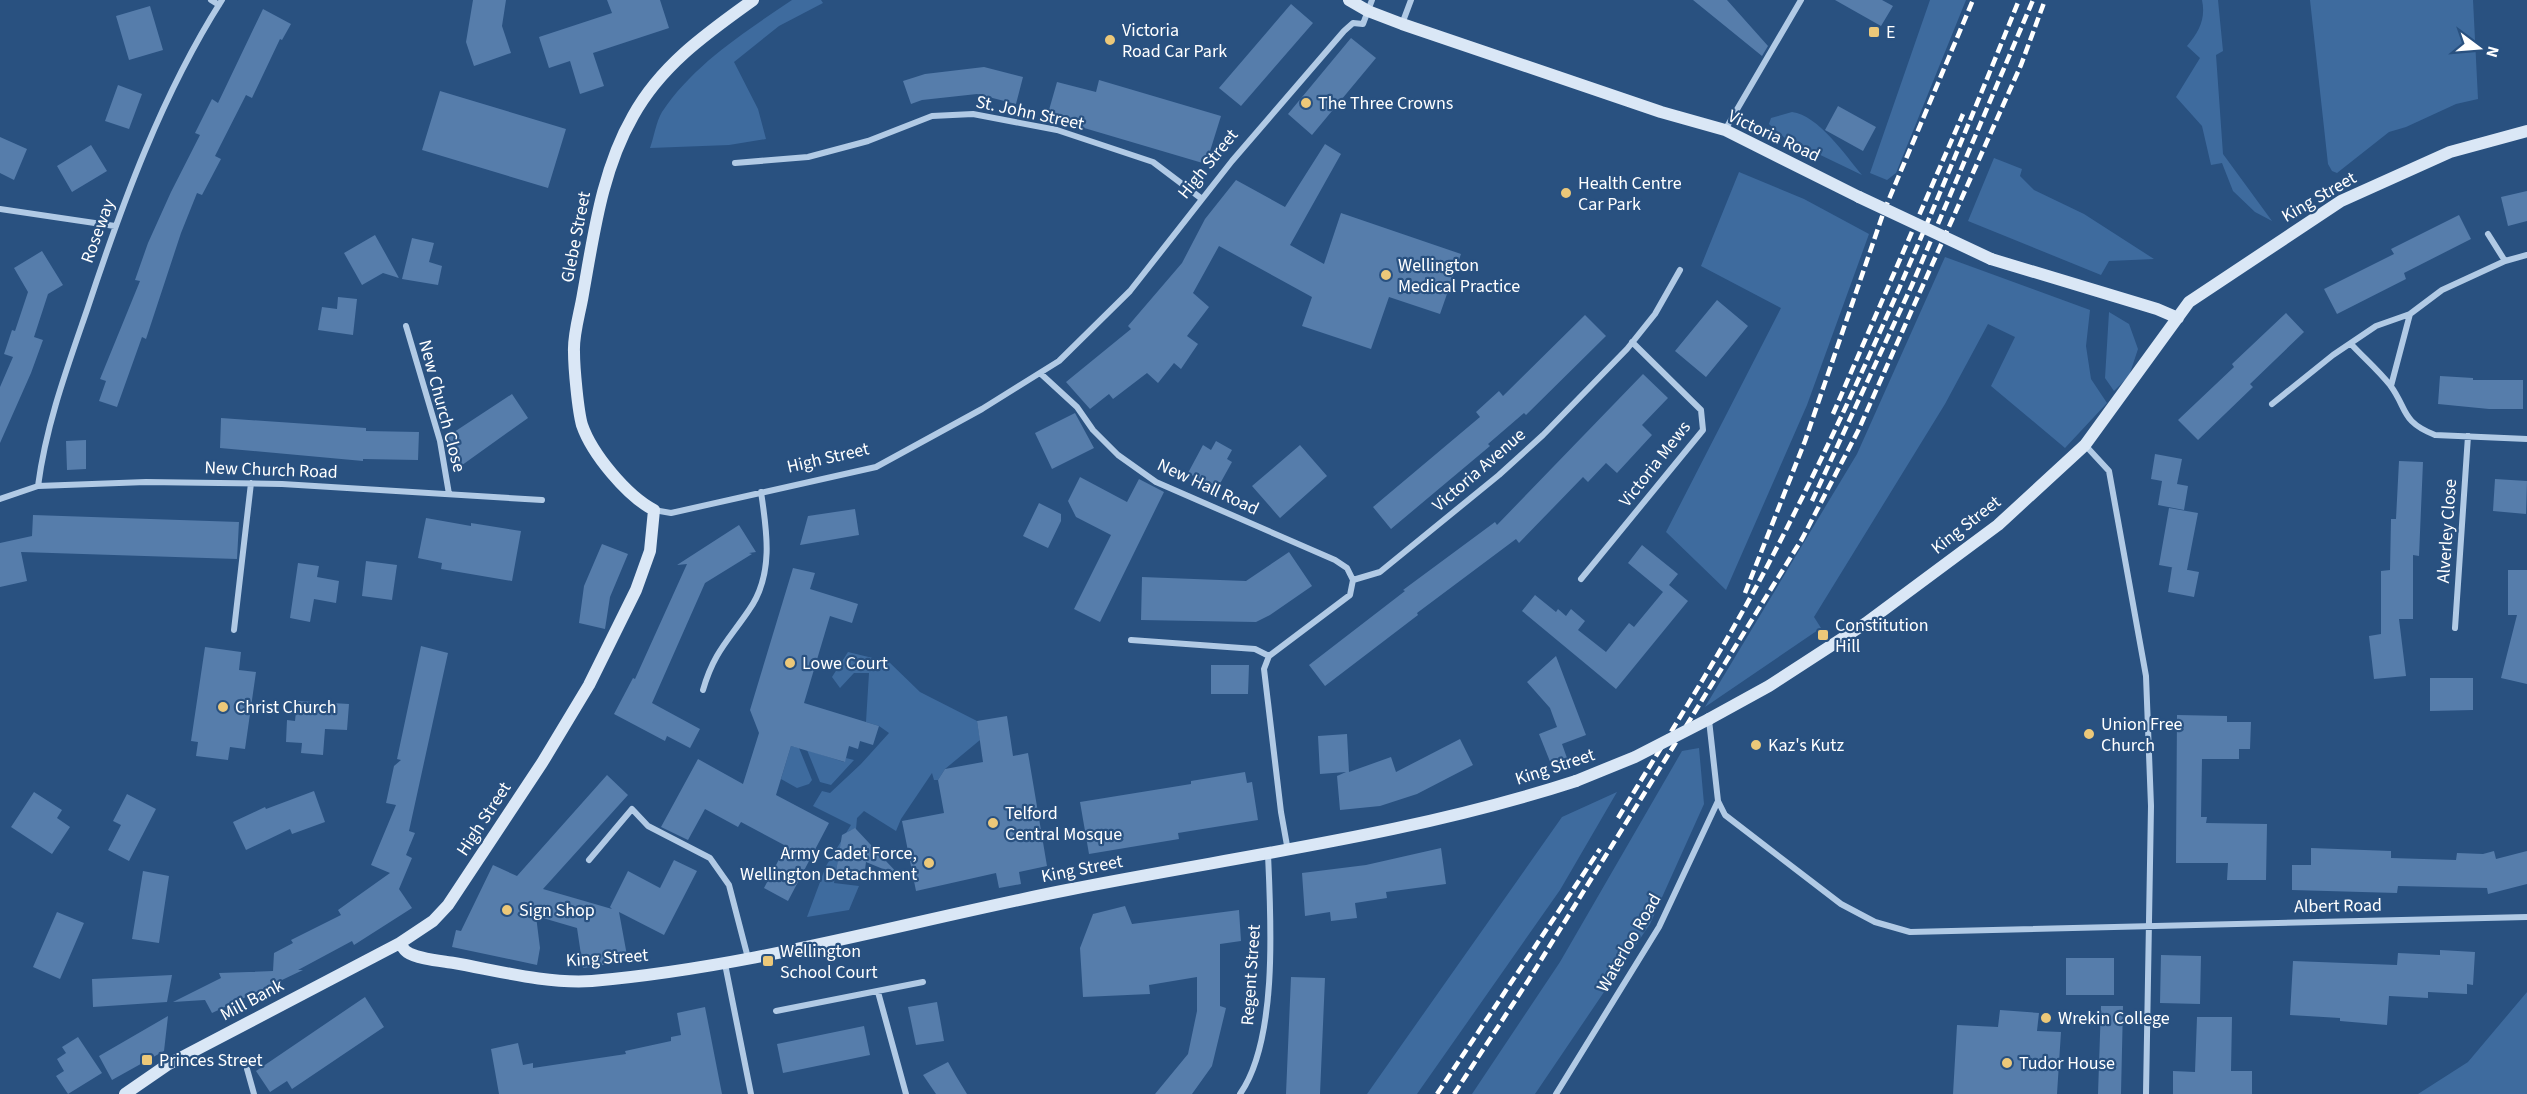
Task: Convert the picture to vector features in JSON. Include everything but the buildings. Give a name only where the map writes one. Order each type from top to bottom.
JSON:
[{"type":"street","points":[[211,0],[221,2]]},
{"type":"street","name":"Glebe Street","points":[[654,510],[642,504],[604,464],[582,425],[574,351],[597,219],[611,160],[633,115],[659,77],[700,38],[753,0]]},
{"type":"street","name":"Victoria Road","points":[[1349,0],[1370,6],[1402,24],[1661,112],[1725,130],[1859,197],[1991,258],[2157,309],[2178,318]]},
{"type":"street","points":[[1402,24],[1412,0]]},
{"type":"street","points":[[1725,130],[1801,0]]},
{"type":"street","name":"Roseway","points":[[38,486],[46,439],[58,395],[115,226],[163,113],[221,2]]},
{"type":"street","name":"High Street","points":[[400,943],[433,921],[448,905],[542,763],[589,685],[636,590],[650,551],[654,510],[671,513],[876,467],[982,409],[1059,361],[1130,291],[1202,199],[1344,31],[1353,23],[1363,24],[1370,6]]},
{"type":"street","name":"St. John Street","points":[[735,163],[808,157],[868,141],[932,116],[973,114],[1057,130],[1153,162],[1202,199]]},
{"type":"street","name":"King Street","points":[[400,943],[407,952],[431,959],[546,979],[588,981],[725,963],[1065,890],[1268,855],[1412,826],[1530,796],[1576,781],[1635,757],[1769,686],[1866,623],[1998,525],[2085,445],[2189,302],[2340,201],[2450,152],[2527,131]]},
{"type":"street","points":[[0,209],[115,226]]},
{"type":"street","points":[[2488,234],[2505,261]]},
{"type":"street","points":[[2272,404],[2333,355],[2376,326],[2410,314],[2442,290],[2505,261],[2527,255]]},
{"type":"street","name":"Victoria Avenue","points":[[1353,580],[1380,572],[1499,475],[1543,435],[1632,342],[1655,314],[1680,270]]},
{"type":"street","points":[[2391,386],[2410,314]]},
{"type":"street","name":"New Church Close","points":[[406,326],[440,441],[449,494]]},
{"type":"street","name":"Victoria Mews","points":[[1581,579],[1703,430],[1701,410],[1632,342]]},
{"type":"street","points":[[2351,344],[2391,386],[2406,417],[2422,430],[2435,435],[2527,439]]},
{"type":"street","name":"New Hall Road","points":[[1040,373],[1077,407],[1093,430],[1118,455],[1156,482],[1335,560],[1347,568],[1353,580]]},
{"type":"street","name":"Alverley Close","points":[[2455,628],[2468,436]]},
{"type":"street","points":[[2085,445],[2109,471],[2146,676],[2151,806],[2146,1094]]},
{"type":"street","name":"New Church Road","points":[[0,499],[38,486],[146,482],[251,483],[542,500]]},
{"type":"street","points":[[234,630],[251,483]]},
{"type":"street","points":[[703,690],[717,654],[751,608],[761,585],[767,562],[768,534],[761,492]]},
{"type":"street","points":[[1288,851],[1281,812],[1264,669],[1269,656],[1350,594],[1353,580]]},
{"type":"street","points":[[1131,640],[1255,649],[1269,656]]},
{"type":"street","points":[[1709,719],[1718,801],[1728,818],[1841,904],[1883,924],[1910,932],[2150,924]]},
{"type":"street","name":"Waterloo Road","points":[[1556,1094],[1659,927],[1718,801]]},
{"type":"street","points":[[589,860],[632,809],[648,826],[710,858],[729,885],[748,958]]},
{"type":"street","name":"Regent Street","points":[[1240,1094],[1253,1066],[1261,1039],[1267,994],[1271,909],[1268,855]]},
{"type":"street","name":"Albert Road","points":[[2150,924],[2527,917]]},
{"type":"street","name":"Mill Bank","points":[[125,1094],[167,1065],[400,943]]},
{"type":"street","points":[[725,963],[751,1094]]},
{"type":"street","points":[[776,1011],[923,982]]},
{"type":"street","points":[[878,992],[906,1094]]},
{"type":"street","points":[[247,1069],[254,1094]]},
{"type":"shaded area","points":[[792,0],[821,0],[823,3],[779,26],[734,62],[758,109],[766,139],[729,145],[650,148],[662,112],[689,79],[721,50]]},
{"type":"shaded area","points":[[1930,0],[1966,0],[1896,173],[1887,180],[1870,173]]},
{"type":"shaded area","points":[[2202,0],[2218,0],[2223,51],[2216,55],[2223,154],[2272,221],[2255,212],[2233,191],[2222,163],[2211,165],[2202,126],[2176,97],[2200,58],[2187,46],[2200,25],[2203,13]]},
{"type":"shaded area","points":[[2310,0],[2473,0],[2478,99],[2456,104],[2406,127],[2389,132],[2337,173],[2332,171],[2328,164]]},
{"type":"shaded area","points":[[1792,112],[1812,120],[1821,128],[1862,175],[1785,138],[1769,124],[1771,118]]},
{"type":"shaded area","points":[[1994,158],[2022,169],[2020,176],[2034,190],[2084,214],[2154,259],[2109,261],[2101,275],[1968,221]]},
{"type":"shaded area","points":[[1739,172],[1804,199],[1869,234],[1807,405],[1726,590],[1666,532],[1781,308],[1701,266]]},
{"type":"shaded area","points":[[1945,257],[2090,310],[2086,346],[2091,379],[2107,403],[2065,448],[1991,386],[2015,337],[1988,324],[1945,404],[1814,617],[1821,628],[1705,707],[1857,454]]},
{"type":"shaded area","points":[[2109,312],[2129,324],[2138,349],[2129,376],[2114,391],[2105,378]]},
{"type":"shaded area","points":[[848,652],[889,662],[920,692],[977,721],[980,740],[945,769],[938,780],[934,780],[932,773],[901,819],[896,831],[864,811],[857,818],[856,829],[849,831],[841,844],[834,883],[859,886],[849,910],[807,917],[826,866],[851,825],[813,806],[822,791],[830,793],[889,733],[879,726],[866,722],[869,673],[854,673],[840,688],[832,677]]},
{"type":"shaded area","points":[[791,746],[799,748],[812,780],[809,784],[797,788],[781,779]]},
{"type":"shaded area","points":[[1699,748],[1704,804],[1650,924],[1535,1094],[1472,1094],[1560,962],[1682,751]]},
{"type":"shaded area","points":[[807,750],[844,762],[846,758],[854,760],[831,785],[820,782]]},
{"type":"shaded area","points":[[1617,792],[1560,890],[1417,1094],[1367,1094],[1562,817]]},
{"type":"shaded area","points":[[2527,992],[2527,1094],[2418,1094],[2468,1062]]},
{"type":"railway","points":[[1745,593],[1805,441],[1884,211],[1973,0]]},
{"type":"railway","points":[[1618,818],[1727,639],[1761,578],[1832,436],[1898,292],[2019,0]]},
{"type":"railway","points":[[1812,501],[1912,285],[2033,0]]},
{"type":"railway","points":[[1454,1094],[1528,981],[1802,539],[1858,431],[2021,65],[2045,0]]},
{"type":"railway","points":[[1833,414],[1963,114]]},
{"type":"railway","points":[[1437,1094],[1600,849]]},
{"type":"place","name":"E","points":[[1874,32]]},
{"type":"place","name":"Victoria Road Car Park","points":[[1110,40]]},
{"type":"place","name":"The Three Crowns","points":[[1306,103]]},
{"type":"place","name":"Health Centre Car Park","points":[[1566,193]]},
{"type":"place","name":"Wellington Medical Practice","points":[[1386,275]]},
{"type":"place","name":"Constitution Hill","points":[[1823,635]]},
{"type":"place","name":"Lowe Court","points":[[790,663]]},
{"type":"place","name":"Christ Church","points":[[223,707]]},
{"type":"place","name":"Union Free Church","points":[[2089,734]]},
{"type":"place","name":"Kaz's Kutz","points":[[1756,745]]},
{"type":"place","name":"Telford Central Mosque","points":[[993,823]]},
{"type":"place","name":"Army Cadet Force, Wellington Detachment","points":[[929,863]]},
{"type":"place","name":"Sign Shop","points":[[507,910]]},
{"type":"place","name":"Wellington School Court","points":[[768,961]]},
{"type":"place","name":"Wrekin College","points":[[2046,1018]]},
{"type":"place","name":"Princes Street","points":[[147,1060]]},
{"type":"place","name":"Tudor House","points":[[2007,1063]]}]
